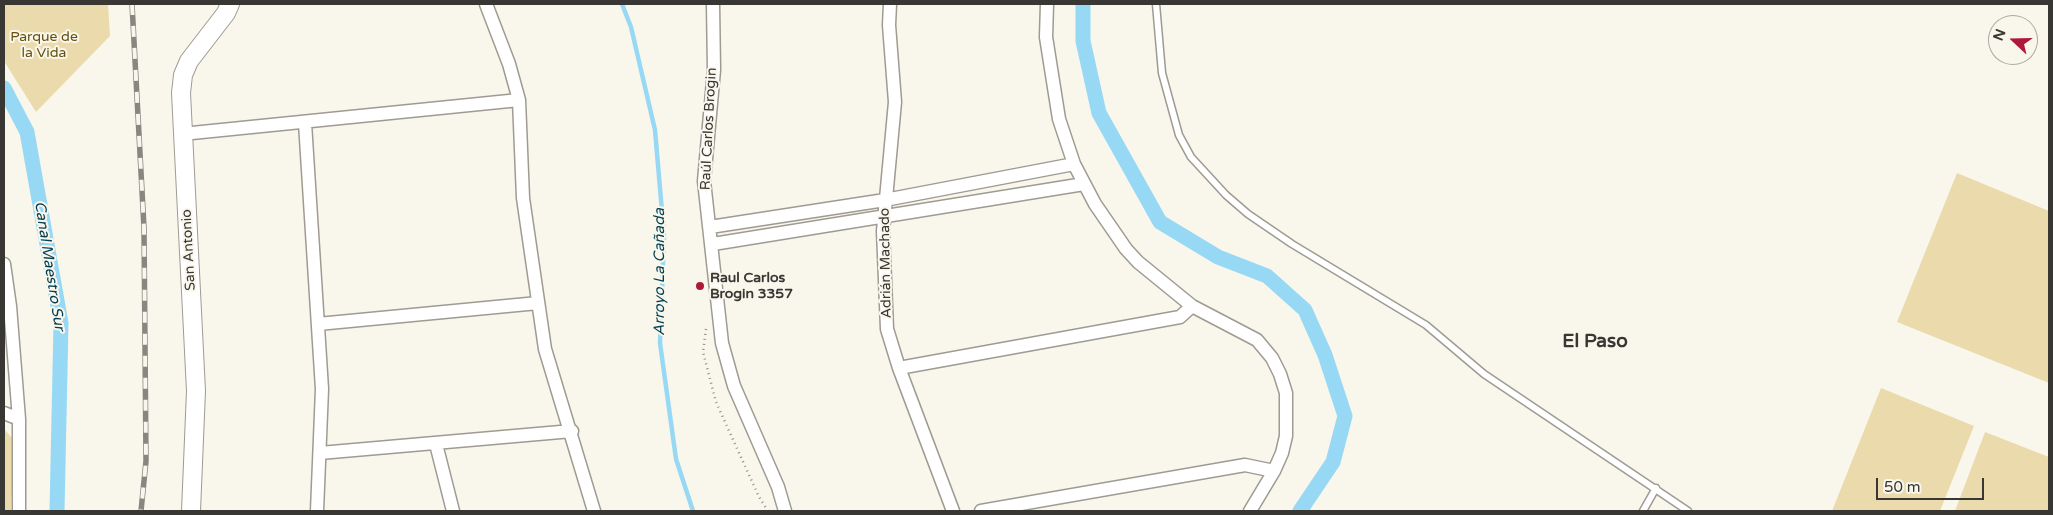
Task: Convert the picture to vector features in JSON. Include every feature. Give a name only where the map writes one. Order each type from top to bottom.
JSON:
[{"type":"main road","name":"San Antonio","points":[[191,511],[196,391],[181,93],[183,74],[195,51],[212,32],[230,4]]},
{"type":"street","points":[[486,4],[509,64],[519,100],[523,198],[549,369],[572,431],[594,511]]},
{"type":"street","name":"Raúl Carlos Brogin","points":[[713,4],[714,70],[704,180],[722,343],[727,366],[778,487],[785,511]]},
{"type":"street","name":"Adrián Machado","points":[[890,4],[889,32],[895,102],[884,216],[886,320],[899,368],[953,511]]},
{"type":"street","points":[[1047,4],[1046,37],[1054,96],[1074,164],[1095,204],[1126,249],[1138,262],[1192,306],[1257,340],[1272,358],[1286,393],[1288,416],[1282,453],[1274,471],[1250,511]]},
{"type":"street","points":[[182,134],[519,100]]},
{"type":"street","points":[[305,123],[322,389],[317,511]]},
{"type":"street","points":[[710,227],[885,200],[1074,164]]},
{"type":"street","points":[[712,244],[1084,184]]},
{"type":"street","points":[[4,264],[19,419],[19,511]]},
{"type":"street","points":[[318,324],[538,303]]},
{"type":"street","points":[[899,368],[1180,317],[1192,306]]},
{"type":"street","points":[[4,413],[19,419]]},
{"type":"street","points":[[320,453],[572,431]]},
{"type":"street","points":[[436,444],[453,511]]},
{"type":"street","points":[[981,511],[1245,465],[1274,471]]},
{"type":"street","points":[[1057,511],[1058,498]]},
{"type":"lane","points":[[1156,4],[1162,73],[1179,135],[1190,157],[1226,196],[1248,214],[1292,244],[1426,326],[1484,374],[1688,511]]},
{"type":"lane","points":[[1643,511],[1656,488]]},
{"type":"green space","name":"Parque de la Vida","points":[[4,4],[108,4],[110,36],[36,112],[4,61]]},
{"type":"green space","points":[[1957,173],[2049,211],[2049,383],[1897,322]]},
{"type":"green space","points":[[1881,388],[1974,426],[1940,511],[1832,511]]},
{"type":"green space","points":[[4,429],[14,440],[11,511],[4,511]]},
{"type":"green space","points":[[1985,432],[2049,457],[2049,511],[1955,511]]},
{"type":"waterway","name":"Arroyo La Cañada","points":[[622,4],[631,27],[655,130],[664,235],[660,343],[676,459],[693,511]]},
{"type":"waterway","name":"Canal Maestro Sur","points":[[1083,4],[1083,41],[1099,113],[1160,222],[1218,257],[1267,276],[1305,310],[1325,355],[1345,416],[1333,462],[1300,511]]},
{"type":"waterway","name":"Canal Maestro Sur","points":[[4,88],[27,132],[61,323],[57,511]]},
{"type":"railway","points":[[132,4],[144,228],[146,461],[141,511]]},
{"type":"place","name":"Raul Carlos Brogin 3357","points":[[700,286]]},
{"type":"district","name":"El Paso","points":[[1595,342]]}]
